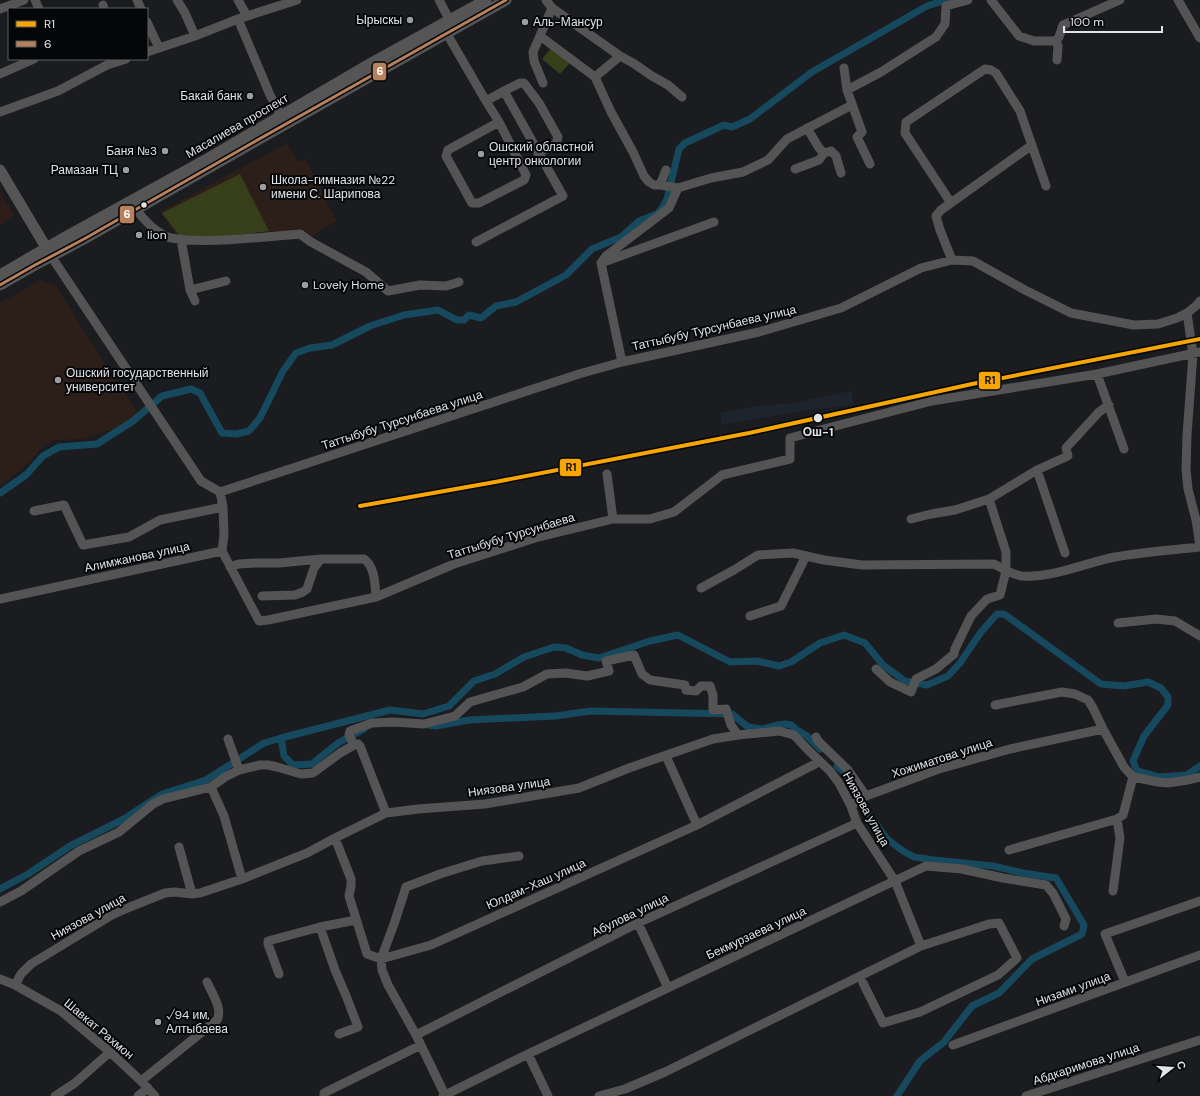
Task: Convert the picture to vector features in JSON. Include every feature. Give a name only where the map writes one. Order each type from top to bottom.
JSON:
[{"type":"main road","name":"Масалиева проспект","points":[[0,285],[49,252],[207,159],[373,62],[486,0]]},
{"type":"main road","points":[[0,170],[49,252],[84,239],[506,0]]},
{"type":"main road","name":"Масалиева проспект","points":[[0,275],[49,252]]},
{"type":"street","points":[[0,9],[24,0]]},
{"type":"street","points":[[177,0],[185,13],[195,36]]},
{"type":"street","points":[[238,0],[247,16]]},
{"type":"street","points":[[148,52],[195,36],[238,19],[297,0]]},
{"type":"street","points":[[439,0],[450,21]]},
{"type":"street","points":[[546,0],[552,8],[620,56],[668,84],[682,97]]},
{"type":"street","points":[[847,90],[881,72],[936,37],[945,24],[946,6],[968,0]]},
{"type":"street","points":[[991,0],[1019,36],[1034,41],[1056,41]]},
{"type":"street","points":[[1057,60],[1058,46],[1056,41],[1063,25],[1120,0]]},
{"type":"street","points":[[1178,0],[1200,38]]},
{"type":"street","points":[[544,83],[534,61],[533,52],[552,8]]},
{"type":"street","points":[[238,19],[270,95],[281,116]]},
{"type":"street","points":[[148,24],[159,48]]},
{"type":"street","points":[[447,34],[499,122],[526,175],[524,180],[479,203],[472,203],[446,156],[448,150],[499,122]]},
{"type":"street","points":[[540,36],[595,77],[644,176],[648,182],[654,185],[670,186],[743,172],[768,160],[787,139],[852,105]]},
{"type":"street","points":[[595,77],[620,56]]},
{"type":"street","points":[[0,74],[32,60]]},
{"type":"street","points":[[0,112],[58,91],[106,65],[123,60]]},
{"type":"street","points":[[844,68],[847,90],[862,132],[856,137],[870,164]]},
{"type":"street","points":[[951,203],[906,132],[906,122],[985,69],[996,73],[1020,111],[1046,186]]},
{"type":"street","points":[[486,101],[520,83],[524,83],[539,103],[558,137],[556,144],[538,153]]},
{"type":"street","points":[[476,242],[563,196],[504,91]]},
{"type":"street","points":[[807,128],[819,148],[824,153]]},
{"type":"street","points":[[952,260],[936,216],[941,210],[1032,145]]},
{"type":"street","points":[[795,169],[819,160],[824,153],[831,151],[836,156],[841,173]]},
{"type":"street","points":[[622,362],[601,263],[606,256],[669,208],[670,186],[666,170]]},
{"type":"street","points":[[136,209],[166,237],[205,241],[300,234],[311,242],[366,272],[388,290],[420,285],[446,286],[459,282]]},
{"type":"street","points":[[601,263],[714,222]]},
{"type":"street","points":[[181,239],[190,290],[195,301]]},
{"type":"street","points":[[49,252],[201,481],[220,492],[224,534],[222,551]]},
{"type":"street","name":"Таттыбубу Турсунбаева улица","points":[[220,492],[579,374],[622,362],[759,332],[841,308],[921,268],[952,260],[973,261],[1025,290],[1071,313],[1134,325],[1158,324],[1177,318],[1187,313],[1200,301]]},
{"type":"street","points":[[190,290],[226,281]]},
{"type":"street","points":[[701,588],[758,555],[793,553],[824,560],[862,565],[994,564],[1006,571],[1021,576],[1044,575],[1113,558],[1141,553],[1200,546],[1198,519],[1188,489],[1186,470],[1187,435],[1197,353],[1187,313]]},
{"type":"street","points":[[1124,449],[1097,374],[1197,353]]},
{"type":"street","name":"Таттыбубу Турсунбаева","points":[[222,551],[259,621],[376,597],[454,564],[535,538],[613,519],[650,519],[674,512],[722,475],[790,459],[790,438],[932,401],[1097,374]]},
{"type":"street","points":[[911,519],[955,510],[989,499],[1037,470],[1068,456],[1066,448],[1099,412],[1109,405]]},
{"type":"street","points":[[1037,470],[1065,553]]},
{"type":"street","points":[[607,474],[613,519]]},
{"type":"street","points":[[876,669],[890,682],[911,692],[916,679],[936,669],[954,654],[971,616],[987,599],[1000,595],[1006,571],[1006,552],[989,499]]},
{"type":"street","points":[[34,512],[64,505],[84,545],[129,537],[160,520],[222,507]]},
{"type":"street","name":"Алимжанова улица","points":[[0,598],[222,551]]},
{"type":"street","points":[[750,616],[781,606],[806,556]]},
{"type":"street","points":[[262,596],[295,595],[303,592],[307,589],[314,568],[321,559]]},
{"type":"street","points":[[230,567],[239,564],[279,563],[321,559],[364,559],[371,567],[376,597]]},
{"type":"street","points":[[1118,623],[1156,619],[1175,621],[1200,636]]},
{"type":"street","points":[[386,813],[360,746],[352,740],[350,731],[372,723],[394,722],[424,724],[455,716],[470,702],[523,687],[547,674],[566,673],[587,676],[609,671],[606,661],[634,655],[642,674],[650,680],[685,685],[686,690],[696,691],[701,686],[710,686],[713,695],[713,710],[726,709],[731,725],[738,735]]},
{"type":"street","points":[[996,705],[1062,692],[1075,694],[1088,700],[1124,768],[1133,777],[1158,782],[1188,780],[1200,777]]},
{"type":"street","name":"Хожиматова улица","points":[[859,801],[939,769],[1010,749],[1103,729]]},
{"type":"street","name":"Ниязова улица","points":[[15,985],[21,974],[31,964],[112,915],[165,893],[200,893],[242,879],[307,853],[386,813],[485,804],[580,788],[629,768],[713,739],[779,731],[794,735],[819,762],[830,771],[839,783],[859,801],[858,823],[895,881],[921,946]]},
{"type":"street","points":[[816,737],[818,741],[848,770],[859,801]]},
{"type":"street","points":[[228,739],[239,768]]},
{"type":"street","points":[[0,902],[21,891],[79,851],[119,832],[158,801],[171,796],[211,788],[239,768],[268,765],[301,774],[308,774],[317,771],[340,753],[352,740]]},
{"type":"street","points":[[666,756],[697,824]]},
{"type":"street","name":"Юлдам-Хаш улица","points":[[381,959],[431,945],[697,824],[819,762]]},
{"type":"street","points":[[1009,850],[1117,819],[1123,815],[1133,777]]},
{"type":"street","points":[[211,788],[224,816],[242,879]]},
{"type":"street","points":[[1113,891],[1120,838],[1117,819]]},
{"type":"street","name":"Абулова улица","points":[[416,1035],[638,923],[858,823]]},
{"type":"street","points":[[335,838],[351,880],[349,896],[367,954],[381,959]]},
{"type":"street","points":[[179,847],[192,894]]},
{"type":"street","points":[[444,1096],[416,1035],[388,985],[382,970],[381,959],[406,887],[440,874],[482,862],[519,856]]},
{"type":"street","name":"Бекмурзаева улица","points":[[444,1096],[528,1054],[926,866],[962,868],[1003,878],[1046,885],[1053,893],[1066,919],[1064,926]]},
{"type":"street","points":[[1125,982],[1105,934],[1200,901]]},
{"type":"street","points":[[279,974],[268,941],[320,927],[356,920]]},
{"type":"street","points":[[638,923],[668,988]]},
{"type":"street","points":[[599,1096],[625,1089],[665,1072],[921,946],[990,924],[999,923],[1018,958],[998,975],[920,1012],[883,1023],[863,982]]},
{"type":"street","points":[[320,927],[335,970],[358,1027],[339,1034]]},
{"type":"street","name":"Низами улица","points":[[953,1045],[1200,955]]},
{"type":"street","name":"Шавкат Рахмон","points":[[0,979],[15,985],[61,1011],[110,1052],[155,1096]]},
{"type":"street","points":[[141,1081],[217,1020],[220,1015],[219,1009],[207,982]]},
{"type":"street","name":"Абдкаримова улица","points":[[1026,1096],[1200,1040]]},
{"type":"street","points":[[324,1096],[324,1092],[421,1046]]},
{"type":"street","points":[[55,1096],[75,1083],[110,1052]]},
{"type":"street","points":[[528,1054],[548,1096]]},
{"type":"street","points":[[138,1096],[148,1088]]},
{"type":"shaded area","name":"Школа-гимназия №22 имени С. Шарипова","points":[[287,143],[298,162],[306,159],[336,221],[312,236],[301,232],[203,239],[176,235],[160,212]]},
{"type":"shaded area","points":[[0,192],[15,216],[0,225]]},
{"type":"shaded area","name":"Ошский государственный университет","points":[[40,280],[56,286],[139,415],[126,425],[96,435],[82,439],[55,440],[45,444],[31,461],[0,486],[0,303]]},
{"type":"shaded area","points":[[851,391],[854,405],[808,410],[722,425],[720,413],[756,406],[792,403]]},
{"type":"green space","points":[[551,48],[570,63],[560,74],[542,59]]},
{"type":"green space","points":[[240,174],[269,231],[202,239],[179,235],[162,213]]},
{"type":"waterway","points":[[0,493],[26,475],[43,456],[59,447],[97,444],[133,421],[162,396],[191,389],[200,393],[222,433],[236,434],[249,431],[260,418],[283,371],[296,353],[310,348],[332,345],[370,326],[404,315],[438,310],[457,320],[464,320],[469,315],[481,318],[496,306],[516,302],[566,275],[592,249],[621,237],[639,221],[657,214],[667,199],[679,149],[685,143],[724,125],[732,127],[750,119],[812,72],[927,6],[946,0]]},
{"type":"waterway","points":[[0,889],[28,874],[70,846],[124,819],[162,794],[206,780],[264,743],[390,710],[423,714],[449,706],[474,681],[495,674],[524,657],[554,647],[566,648],[582,655],[599,658],[650,641],[678,635],[730,662],[757,661],[779,666],[791,662],[820,643],[844,635],[865,643],[883,665],[905,681],[927,685],[948,676],[960,663],[981,632],[997,614],[1004,614],[1101,684],[1124,686],[1148,682],[1161,688],[1168,697],[1168,705],[1144,736],[1133,761],[1137,771],[1159,777],[1187,775],[1200,766]]},
{"type":"waterway","points":[[428,725],[436,726],[469,720],[555,716],[591,711],[732,714],[748,727],[763,729],[778,725],[791,725],[807,736],[820,749]]},
{"type":"waterway","points":[[281,738],[284,756],[293,765],[312,764],[338,743],[364,729]]},
{"type":"waterway","points":[[837,766],[844,772],[867,812],[887,839],[903,851],[914,857],[993,866],[1023,873],[1056,878],[1084,925],[1082,934],[1032,959],[999,993],[972,1006],[944,1042],[920,1061],[897,1096]]},
{"type":"transit line","name":"6","points":[[0,285],[506,0]]},
{"type":"transit line","name":"R1","points":[[360,506],[495,482],[749,433],[972,384],[1200,339]]},
{"type":"place","name":"Ырыскы","points":[[410,20]]},
{"type":"place","name":"Аль-Мансур","points":[[525,22]]},
{"type":"place","name":"Бакай банк","points":[[250,96]]},
{"type":"place","name":"Баня №3","points":[[165,151]]},
{"type":"place","name":"Ошский областной центр онкологии","points":[[481,154]]},
{"type":"place","name":"Рамазан ТЦ","points":[[126,170]]},
{"type":"place","name":"Школа-гимназия №22 имени С. Шарипова","points":[[263,187]]},
{"type":"place","name":"lion","points":[[139,235]]},
{"type":"place","name":"Lovely Home","points":[[305,285]]},
{"type":"place","name":"Ошский государственный университет","points":[[58,380]]},
{"type":"place","name":"Ош-1","points":[[818,418]]},
{"type":"place","name":"√94 им, Алтыбаева","points":[[158,1022]]}]
